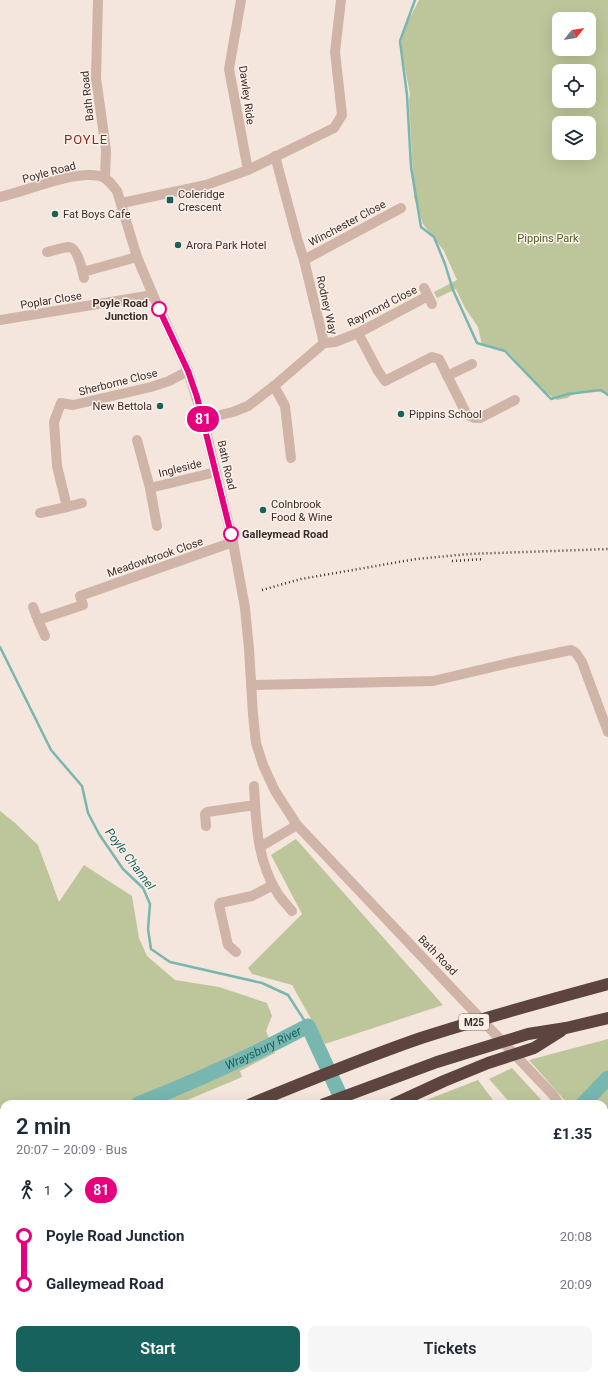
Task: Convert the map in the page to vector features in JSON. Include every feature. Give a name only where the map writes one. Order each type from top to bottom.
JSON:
[{"type":"highway","name":"M25","points":[[261,1100],[343,1067],[420,1039],[520,1007],[608,984]]},
{"type":"highway","name":"M25","points":[[335,1100],[437,1062],[528,1034],[566,1028],[608,1018]]},
{"type":"highway","name":"M25","points":[[403,1100],[488,1063],[534,1048],[566,1028]]},
{"type":"street","name":"Bath Road","points":[[98,0],[96,78],[106,150],[105,178],[117,191],[122,203],[137,257],[188,371],[203,419],[233,542],[245,608],[256,743],[263,765],[275,791],[297,825],[457,992],[557,1100]]},
{"type":"street","name":"Dawley Ride","points":[[241,0],[229,69],[248,170]]},
{"type":"street","points":[[122,203],[206,185],[248,170],[334,128],[342,115],[335,52],[341,0]]},
{"type":"street","name":"Rodney Way","points":[[203,419],[233,412],[248,406],[274,386],[324,342],[276,156]]},
{"type":"street","name":"Poyle Road","points":[[0,197],[85,174],[105,178]]},
{"type":"street","name":"Winchester Close","points":[[304,260],[401,208]]},
{"type":"street","points":[[47,252],[69,247],[73,248],[77,253],[84,275],[137,257]]},
{"type":"street","name":"Poplar Close","points":[[0,320],[153,295]]},
{"type":"street","name":"Raymond Close","points":[[324,342],[335,342],[358,333],[428,296]]},
{"type":"street","points":[[358,333],[378,371],[385,380],[432,357],[439,359],[467,415],[474,418],[480,418],[515,400]]},
{"type":"street","points":[[447,376],[472,364]]},
{"type":"street","name":"Sherborne Close","points":[[67,507],[57,466],[54,429],[54,422],[61,403],[73,405],[151,387],[169,381],[188,371]]},
{"type":"street","points":[[274,386],[285,406],[291,458]]},
{"type":"street","name":"Ingleside","points":[[137,440],[150,488],[157,526]]},
{"type":"street","name":"Ingleside","points":[[150,488],[216,472]]},
{"type":"street","points":[[40,513],[82,503]]},
{"type":"street","name":"Meadowbrook Close","points":[[38,620],[83,605],[80,596],[84,591],[233,542]]},
{"type":"street","points":[[33,607],[45,636]]},
{"type":"street","points":[[251,685],[433,681],[571,650],[576,653],[582,662],[608,732]]},
{"type":"street","points":[[254,786],[262,860],[279,896],[292,910]]},
{"type":"street","points":[[206,826],[205,814],[207,812],[255,805]]},
{"type":"street","points":[[260,847],[297,825]]},
{"type":"street","points":[[236,952],[228,944],[219,905],[222,902],[252,896],[273,885]]},
{"type":"green space","name":"Pippins Park","points":[[419,0],[608,0],[608,395],[598,391],[590,391],[575,393],[567,398],[557,400],[546,393],[533,381],[506,351],[482,345],[478,327],[465,308],[456,289],[437,298],[434,292],[457,280],[444,251],[423,224],[414,197],[409,101],[410,94],[402,53],[401,35]]},
{"type":"green space","points":[[0,811],[38,845],[59,902],[84,865],[132,896],[139,938],[147,956],[175,980],[219,987],[267,1003],[272,1016],[266,1031],[275,1053],[240,1071],[242,1077],[187,1100],[0,1100]]},
{"type":"green space","points":[[296,839],[443,1005],[325,1044],[292,985],[252,974],[248,968],[302,914],[271,855]]},
{"type":"green space","points":[[608,1039],[608,1100],[564,1100],[529,1060]]},
{"type":"green space","points":[[512,1068],[541,1100],[507,1100],[489,1079]]},
{"type":"green space","points":[[478,1080],[493,1100],[426,1100]]},
{"type":"waterway","points":[[415,0],[400,41],[407,95],[411,167],[421,227],[434,237],[445,264],[453,290],[477,343],[505,351],[551,399],[568,394],[601,390],[608,395]]},
{"type":"waterway","name":"Poyle Channel","points":[[0,647],[51,750],[82,786],[88,813],[99,834],[123,869],[143,888],[150,904],[148,929],[151,949],[170,962],[262,983],[288,995],[308,1026]]},
{"type":"waterway","name":"Wraysbury River","points":[[148,1100],[224,1067],[308,1026],[342,1100]]},
{"type":"waterway","name":"Wraysbury River","points":[[587,1100],[608,1078]]},
{"type":"railway","points":[[262,590],[301,579],[416,559],[469,554],[608,549]]},
{"type":"railway","points":[[452,561],[484,559]]},
{"type":"bus line","name":"81","points":[[159,309],[188,371],[197,397],[231,534]]},
{"type":"place","name":"Coleridge Crescent","points":[[170,200]]},
{"type":"place","name":"Fat Boys Cafe","points":[[55,214]]},
{"type":"place","name":"Arora Park Hotel","points":[[178,245]]},
{"type":"place","name":"Poyle Road Junction","points":[[159,309]]},
{"type":"place","name":"New Bettola","points":[[160,406]]},
{"type":"place","name":"Pippins School","points":[[401,414]]},
{"type":"place","name":"Colnbrook Food & Wine","points":[[263,510]]},
{"type":"place","name":"Galleymead Road","points":[[231,534]]},
{"type":"district","name":"POYLE","points":[[86,139]]}]
